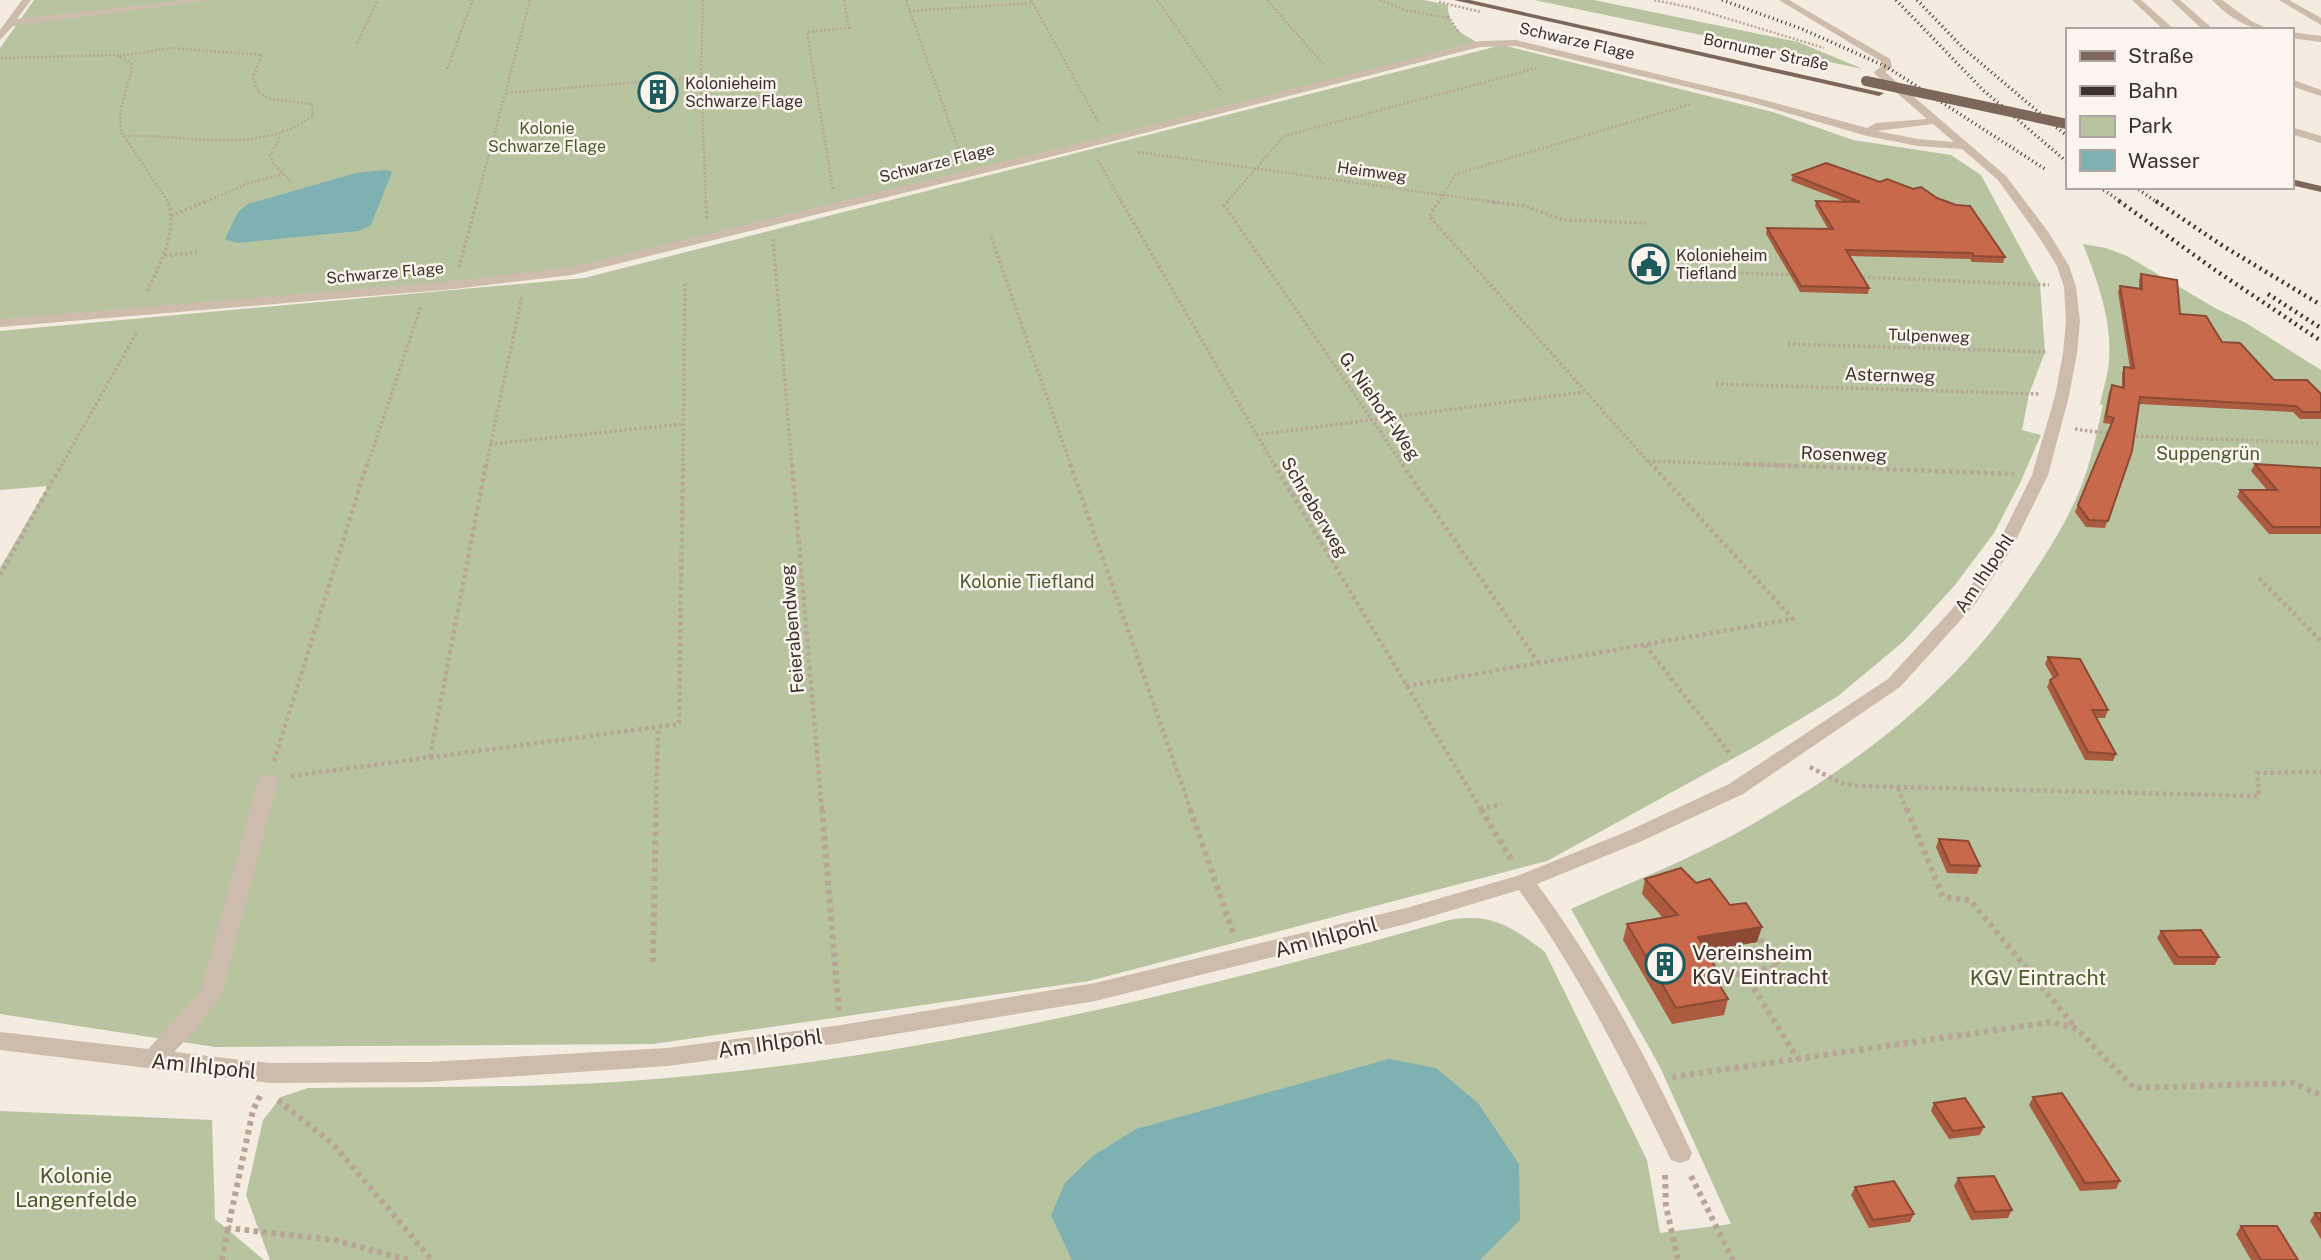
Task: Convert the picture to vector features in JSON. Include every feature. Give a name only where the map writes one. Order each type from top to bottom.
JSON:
[{"type":"main road","name":"Bornumer Straße","points":[[1458,0],[1480,8],[2066,134]]},
{"type":"main road","name":"Bornumer Straße","points":[[1496,0],[2066,124]]},
{"type":"main road","points":[[2293,172],[2321,178]]},
{"type":"main road","points":[[2293,182],[2321,188]]},
{"type":"street","points":[[0,37],[27,0]]},
{"type":"street","points":[[11,23],[208,0]]},
{"type":"street","name":"Am Ihlpohl","points":[[0,1041],[152,1060],[267,1081],[667,1057],[841,1034],[1096,992],[1406,916],[1524,881],[1635,836],[1736,789],[1894,683],[1970,599],[2004,548],[2040,475],[2062,396],[2073,321],[2070,287],[2063,266],[2045,236],[2002,178],[1879,72],[1887,67],[1887,61],[1783,0]]},
{"type":"street","points":[[2136,0],[2168,28]]},
{"type":"street","points":[[2175,0],[2207,28]]},
{"type":"street","points":[[2216,0],[2248,23],[2261,28]]},
{"type":"street","points":[[2283,0],[2318,20]]},
{"type":"street","points":[[2293,35],[2321,39]]},
{"type":"street","name":"Schwarze Flage","points":[[0,323],[454,285],[525,278],[603,265],[1480,44],[1516,43],[1789,110],[1867,133],[1942,146],[1964,146]]},
{"type":"street","points":[[2293,83],[2321,93]]},
{"type":"street","points":[[1867,133],[1876,126],[1936,121]]},
{"type":"street","points":[[2293,131],[2321,140]]},
{"type":"street","points":[[152,1060],[188,1023],[211,994],[268,780]]},
{"type":"street","points":[[1524,881],[1559,927],[1645,1081],[1680,1153]]},
{"type":"path","points":[[357,43],[378,0]]},
{"type":"path","points":[[447,69],[473,0]]},
{"type":"path","points":[[454,285],[530,0]]},
{"type":"path","points":[[703,0],[701,77],[708,238]]},
{"type":"path","points":[[835,207],[807,32],[849,28],[844,0]]},
{"type":"path","points":[[906,0],[967,173]]},
{"type":"path","points":[[1157,0],[1233,107]]},
{"type":"path","points":[[1267,0],[1338,80]]},
{"type":"path","points":[[1380,0],[1405,10],[1448,18]]},
{"type":"path","points":[[1654,0],[1693,8],[1825,49]]},
{"type":"path","points":[[909,11],[1031,1],[1108,139]]},
{"type":"path","points":[[1439,2],[1480,8]]},
{"type":"path","points":[[0,58],[94,54],[119,56],[144,49],[224,50],[262,55],[253,78],[258,92],[271,99],[312,104],[313,116],[301,129],[281,136],[228,141],[166,134],[123,136]]},
{"type":"path","points":[[0,575],[143,310],[164,256],[171,216],[169,202],[123,136],[120,113],[132,69],[131,63],[119,56]]},
{"type":"path","points":[[1256,168],[1284,136],[1548,65]]},
{"type":"path","points":[[507,93],[701,77]]},
{"type":"path","points":[[1406,686],[1793,619],[1584,392],[1429,216],[1456,174],[1693,104],[1682,99]]},
{"type":"path","points":[[281,136],[270,155],[272,163],[292,183]]},
{"type":"path","name":"Schreberweg","points":[[1090,144],[1256,435],[1524,881]]},
{"type":"path","name":"Heimweg","points":[[1131,151],[1524,206],[1564,220],[1646,223]]},
{"type":"path","name":"G. Niehoff-Weg","points":[[1256,168],[1224,205],[1539,663]]},
{"type":"path","points":[[171,216],[249,183],[284,174]]},
{"type":"path","name":"Feierabendweg","points":[[772,223],[841,1034]]},
{"type":"path","points":[[992,237],[1242,958]]},
{"type":"path","points":[[164,256],[200,252]]},
{"type":"path","points":[[1686,271],[1795,275]]},
{"type":"path","points":[[1849,277],[2070,287]]},
{"type":"path","points":[[430,757],[525,278]]},
{"type":"path","points":[[428,287],[354,503],[268,780],[679,724],[685,284]]},
{"type":"path","name":"Tulpenweg","points":[[1788,344],[2070,353]]},
{"type":"path","name":"Asternweg","points":[[1716,384],[2062,396]]},
{"type":"path","points":[[1256,435],[1584,392]]},
{"type":"path","points":[[490,444],[683,424]]},
{"type":"path","points":[[2053,425],[2113,434]]},
{"type":"path","points":[[2125,435],[2321,443]]},
{"type":"path","name":"Rosenweg","points":[[1648,461],[2040,475]]},
{"type":"path","points":[[2259,578],[2321,641]]},
{"type":"path","points":[[1645,645],[1731,755]]},
{"type":"path","points":[[653,962],[658,727]]},
{"type":"path","points":[[1788,756],[1841,783],[1898,788],[2259,796],[2257,773],[2321,772]]},
{"type":"path","points":[[1898,788],[1943,897],[1970,900],[2077,1029],[2134,1088],[2293,1083],[2321,1095]]},
{"type":"path","points":[[1480,809],[1501,804]]},
{"type":"path","points":[[1703,980],[1778,967],[1749,922]]},
{"type":"path","points":[[1744,973],[1798,1059]]},
{"type":"path","points":[[1645,1081],[2052,1022],[2077,1029]]},
{"type":"path","points":[[222,1260],[253,1110],[267,1081],[333,1144],[432,1260]]},
{"type":"path","points":[[1672,1135],[1664,1155],[1665,1206],[1678,1260]]},
{"type":"path","points":[[1680,1153],[1734,1260]]},
{"type":"path","points":[[228,1228],[334,1240],[409,1260]]},
{"type":"green space","name":"Kolonie Schwarze Flage","points":[[34,0],[1424,0],[1448,5],[1453,25],[1480,44],[572,271],[0,321],[0,48]]},
{"type":"green space","points":[[1534,0],[1594,0],[1798,42],[1863,69]]},
{"type":"green space","name":"Kolonie Tiefland","points":[[1502,45],[1773,112],[1853,140],[1951,155],[1981,175],[2040,284],[2045,352],[2029,394],[2022,430],[2041,435],[2020,483],[1994,533],[1955,585],[1904,641],[1838,696],[1754,747],[1547,861],[1089,981],[653,1044],[215,1047],[0,1014],[0,568],[48,486],[0,490],[0,331],[584,278]]},
{"type":"green space","points":[[2083,244],[2106,248],[2127,256],[2215,308],[2246,323],[2321,370],[2321,1260],[270,1260],[246,1195],[263,1120],[281,1097],[308,1088],[616,1082],[826,1060],[1037,1023],[1141,1000],[1464,918],[1489,920],[1500,924],[1522,935],[1545,952],[1647,1160],[1660,1233],[1731,1224],[1659,1065],[1571,909],[1713,846],[1836,772],[1907,718],[1970,656],[1999,622],[2041,561],[2069,513],[2085,477],[2103,405],[2100,404],[2109,361],[2108,331],[2099,287]]},
{"type":"green space","name":"Kolonie Langenfelde","points":[[0,1111],[212,1120],[215,1219],[264,1260],[0,1260]]},
{"type":"water","points":[[385,170],[392,172],[371,225],[359,231],[237,243],[225,239],[238,212],[248,204],[356,173]]},
{"type":"water","points":[[1389,1059],[1436,1068],[1478,1103],[1519,1164],[1520,1220],[1480,1260],[1072,1260],[1051,1215],[1065,1183],[1094,1155],[1136,1129]]},
{"type":"building","points":[[1826,163],[1880,182],[1887,179],[1913,189],[1921,187],[1937,198],[1956,205],[1970,206],[2005,257],[1974,256],[1972,253],[1846,250],[1869,288],[1801,286],[1767,228],[1833,229],[1816,201],[1860,202],[1793,175]]},
{"type":"building","points":[[2141,274],[2177,280],[2180,314],[2206,316],[2222,342],[2240,343],[2274,380],[2307,380],[2321,394],[2321,412],[2303,412],[2296,406],[2140,397],[2132,451],[2108,521],[2089,520],[2078,505],[2114,418],[2106,416],[2112,385],[2124,388],[2124,367],[2134,368],[2120,286],[2142,289]]},
{"type":"building","points":[[2255,464],[2321,468],[2321,527],[2273,527],[2240,490],[2277,490]]},
{"type":"building","points":[[2048,657],[2080,659],[2108,710],[2092,710],[2116,754],[2088,752],[2050,680],[2058,675]]},
{"type":"building","points":[[1939,839],[1968,841],[1980,866],[1950,865]]},
{"type":"building","points":[[1681,868],[1696,883],[1710,879],[1730,905],[1746,903],[1762,927],[1698,937],[1717,970],[1711,971],[1728,999],[1676,1008],[1627,924],[1678,915],[1645,879]]},
{"type":"building","points":[[2201,930],[2219,957],[2178,957],[2161,931]]},
{"type":"building","points":[[2062,1093],[2120,1181],[2085,1183],[2033,1097]]},
{"type":"building","points":[[1965,1098],[1984,1127],[1953,1131],[1934,1103]]},
{"type":"building","points":[[1994,1176],[2012,1210],[1975,1212],[1958,1178]]},
{"type":"building","points":[[1894,1181],[1914,1214],[1873,1220],[1855,1187]]},
{"type":"building","points":[[2241,1226],[2277,1226],[2298,1260],[2261,1260]]},
{"type":"railway","points":[[1722,0],[1802,29],[1887,67],[2045,169]]},
{"type":"railway","points":[[1896,0],[1983,90],[2066,161]]},
{"type":"railway","points":[[1917,0],[1964,49],[2066,135]]},
{"type":"railway","points":[[2103,189],[2122,203]]},
{"type":"railway","points":[[2138,189],[2158,203]]},
{"type":"railway","points":[[2119,201],[2321,341]]},
{"type":"railway","points":[[2156,201],[2223,246],[2321,305]]},
{"type":"railway","points":[[2268,294],[2321,328]]},
{"type":"place","name":"Kolonieheim Schwarze Flage","points":[[658,92]]},
{"type":"place","name":"Kolonieheim Tiefland","points":[[1649,264]]},
{"type":"place","name":"Vereinsheim KGV Eintracht","points":[[1665,964]]},
{"type":"park label","name":"Suppengrün","points":[[2208,453]]},
{"type":"park label","name":"KGV Eintracht","points":[[2038,977]]}]
